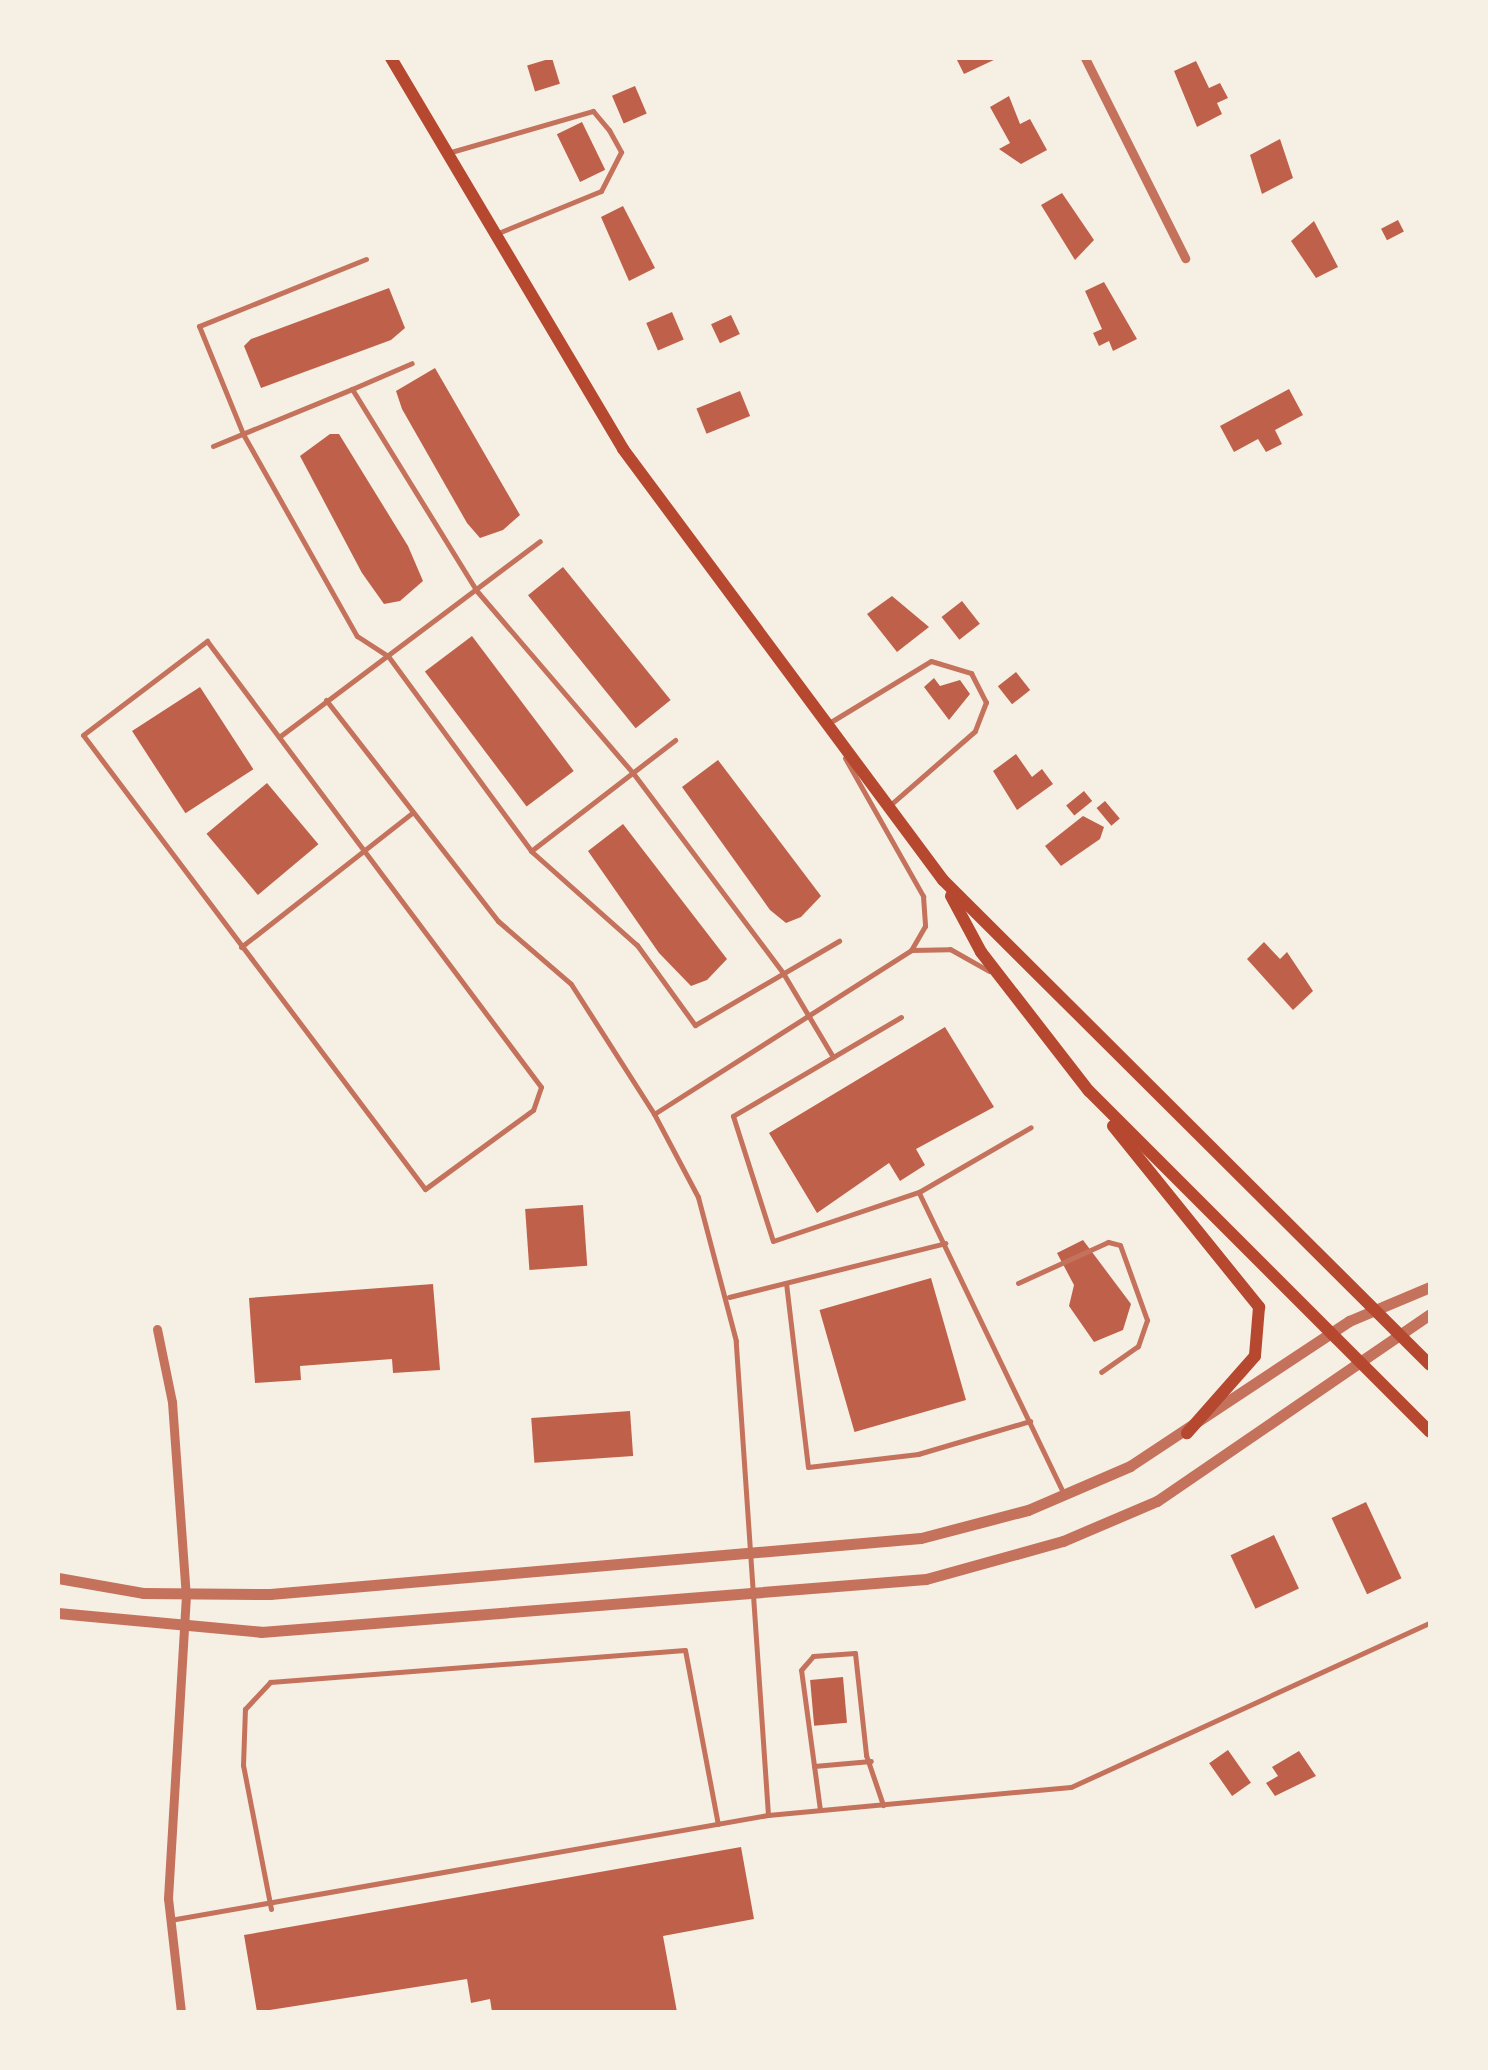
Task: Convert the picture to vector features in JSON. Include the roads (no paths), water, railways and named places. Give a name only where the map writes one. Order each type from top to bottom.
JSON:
[{"type":"main road","points":[[390,58],[450,152],[623,449],[943,880],[1002,980],[1259,1306],[1255,1356],[1187,1433]]},
{"type":"main road","points":[[943,880],[1430,1365]]},
{"type":"main road","points":[[1089,1090],[1326,1336],[1430,1432]]},
{"type":"street","points":[[1085,58],[1185,258]]},
{"type":"street","points":[[58,1578],[186,1595],[752,1555],[921,1538],[1065,1496],[1187,1433],[1370,1309],[1430,1287]]},
{"type":"street","points":[[58,1613],[186,1629],[754,1596],[926,1579],[1063,1541],[1200,1476],[1397,1333],[1430,1314]]},
{"type":"street","points":[[157,1329],[172,1402],[186,1595],[169,1920],[181,2012]]},
{"type":"lane","points":[[450,152],[594,111],[610,130],[621,152],[601,191],[496,234]]},
{"type":"lane","points":[[366,259],[199,326],[243,434],[358,636],[388,656],[531,851],[637,945],[695,1025],[839,941]]},
{"type":"lane","points":[[213,446],[412,364]]},
{"type":"lane","points":[[352,388],[476,590],[633,772],[784,973],[833,1057]]},
{"type":"lane","points":[[279,736],[540,541]]},
{"type":"lane","points":[[207,641],[365,850],[542,1087],[533,1110],[424,1189],[83,735],[207,641]]},
{"type":"lane","points":[[888,807],[975,731],[986,702],[971,674],[931,662],[827,724],[923,896],[925,926],[911,950]]},
{"type":"lane","points":[[326,700],[498,921],[571,984],[654,1114],[698,1196],[728,1298],[752,1555],[768,1815]]},
{"type":"lane","points":[[531,851],[676,740]]},
{"type":"lane","points":[[240,948],[412,813]]},
{"type":"lane","points":[[654,1114],[808,1012],[911,950],[950,948],[1002,980]]},
{"type":"lane","points":[[900,1017],[733,1116],[772,1241],[919,1192],[1031,1127]]},
{"type":"lane","points":[[919,1192],[1065,1496]]},
{"type":"lane","points":[[1018,1283],[1108,1242],[1120,1245],[1148,1320],[1138,1346],[1101,1372]]},
{"type":"lane","points":[[728,1298],[944,1243]]},
{"type":"lane","points":[[786,1283],[808,1467],[918,1454],[1030,1421]]},
{"type":"lane","points":[[169,1920],[271,1908],[768,1815],[1071,1787],[1430,1623]]},
{"type":"lane","points":[[271,1908],[243,1765],[246,1709],[270,1682],[684,1650],[718,1824]]},
{"type":"lane","points":[[820,1810],[801,1670],[813,1656],[855,1653],[883,1804]]},
{"type":"lane","points":[[814,1766],[872,1761]]}]
